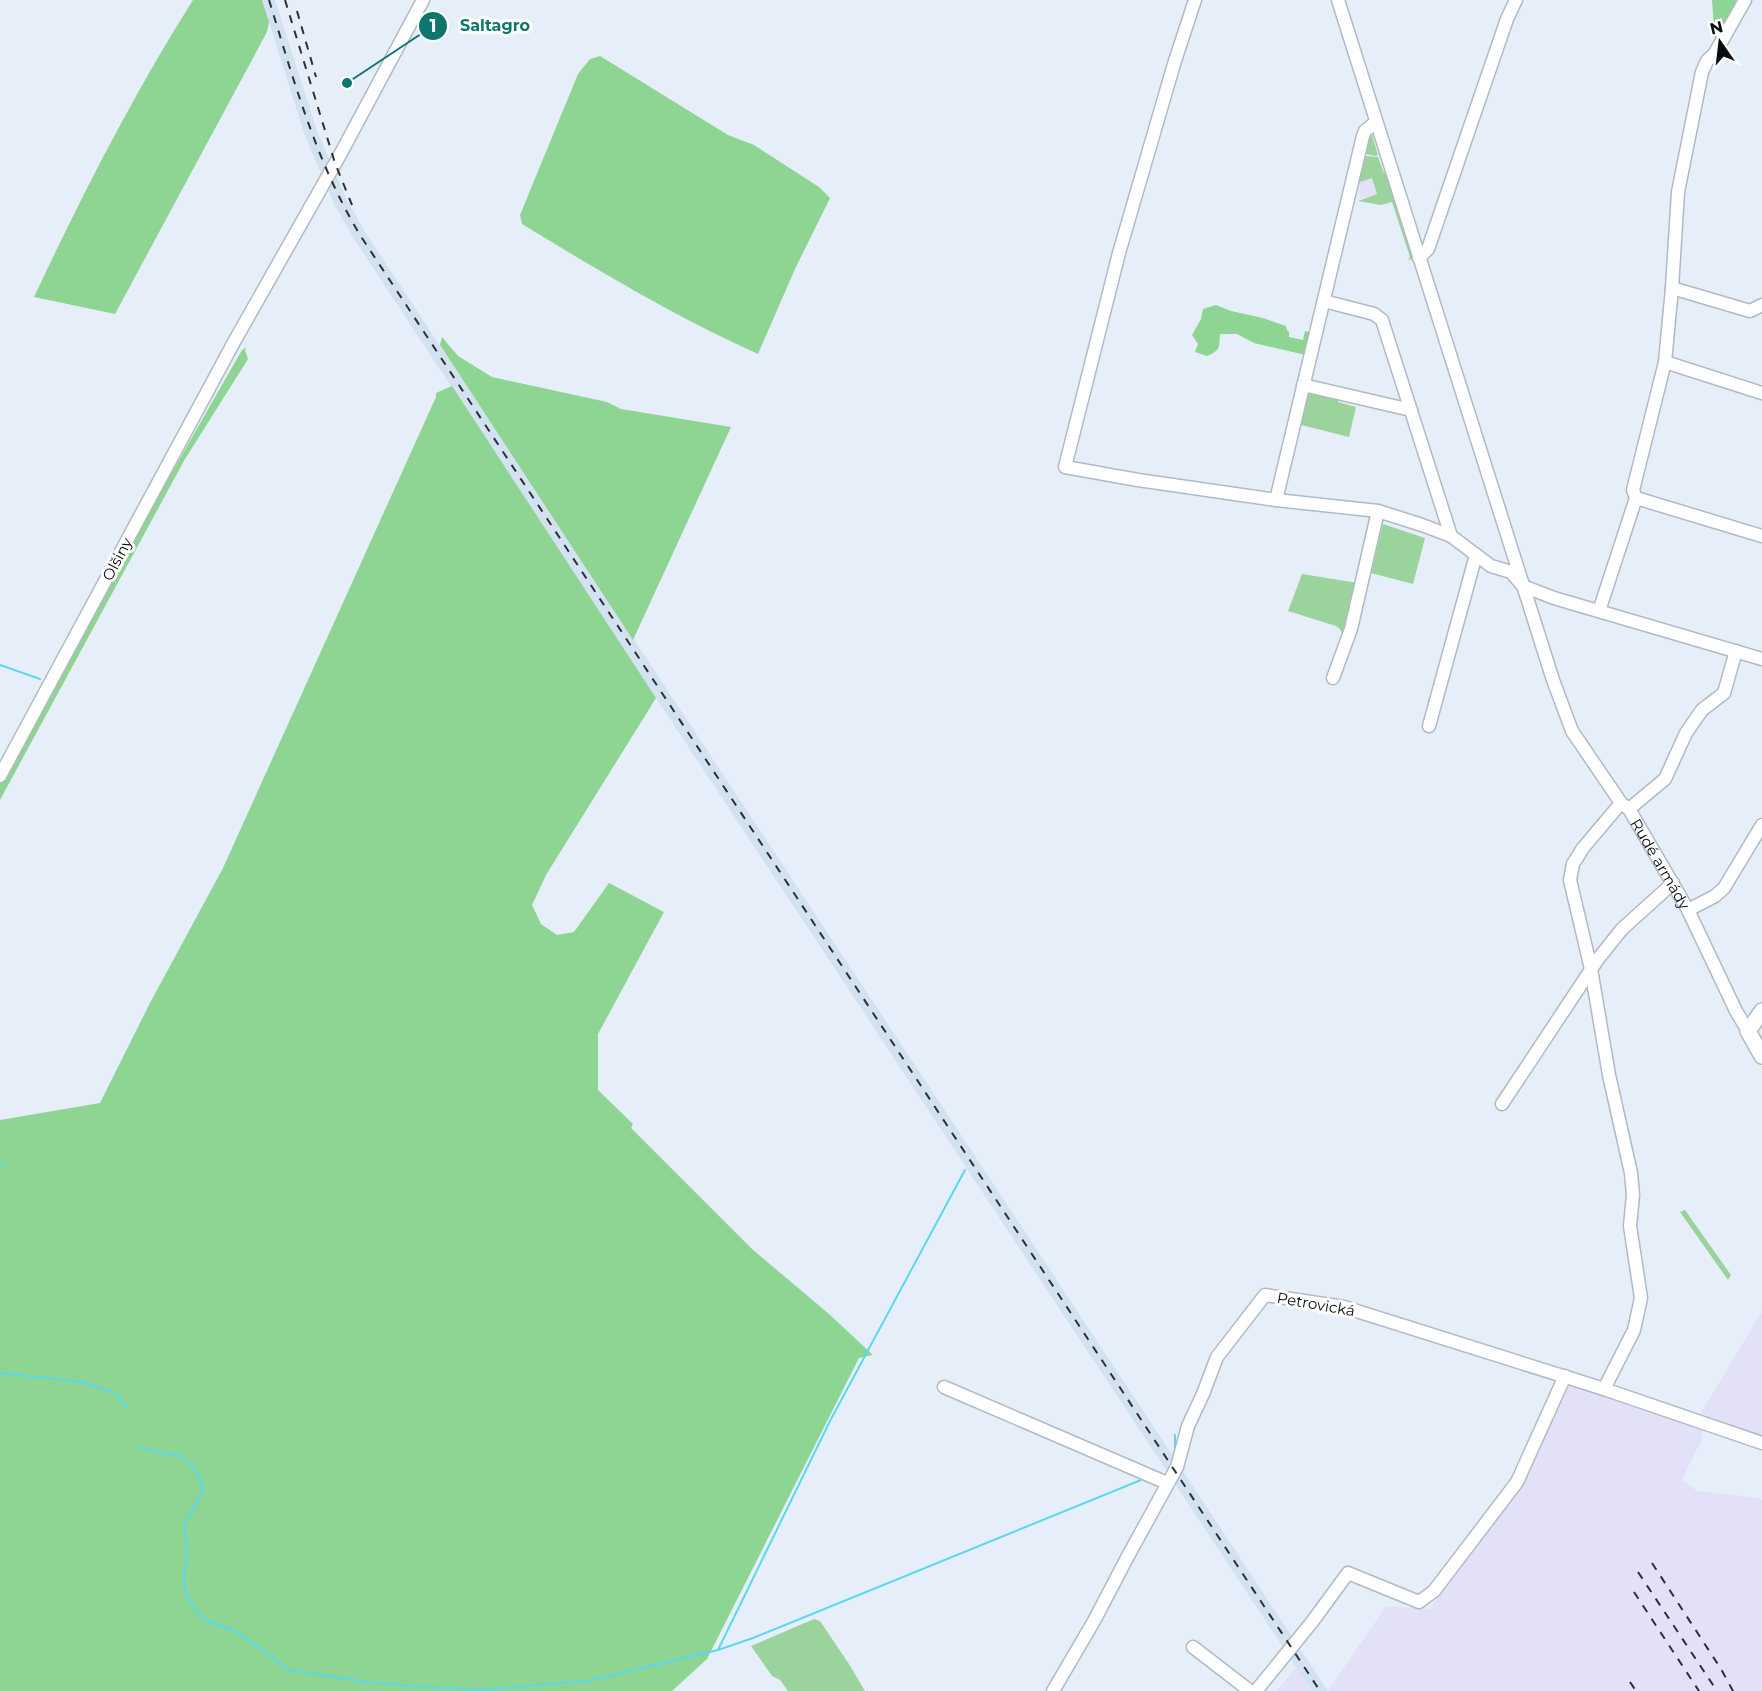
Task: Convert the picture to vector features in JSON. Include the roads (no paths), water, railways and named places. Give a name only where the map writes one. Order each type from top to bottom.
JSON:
[{"type":"main road","points":[[1748,1030],[1762,1011]]},
{"type":"main road","name":"Rudé armády","points":[[1748,1030],[1762,1056]]},
{"type":"street","name":"Olšiny","points":[[0,776],[234,342],[341,153],[423,0]]},
{"type":"street","points":[[1195,0],[1119,253],[1065,467],[1276,500],[1378,511],[1451,536],[1491,566],[1511,572],[1523,586],[1554,598],[1762,658]]},
{"type":"street","name":"Rudé armády","points":[[1338,0],[1552,680],[1572,730],[1625,806],[1688,910],[1748,1030]]},
{"type":"street","points":[[1419,258],[1428,249],[1507,19],[1516,0]]},
{"type":"street","points":[[1599,611],[1636,498],[1633,490],[1665,362],[1678,192],[1702,72],[1745,0]]},
{"type":"street","points":[[1276,500],[1363,136],[1365,131],[1376,122]]},
{"type":"street","points":[[1672,288],[1750,311],[1762,305]]},
{"type":"street","points":[[1324,301],[1374,314],[1382,320],[1451,536]]},
{"type":"street","points":[[1665,362],[1762,393]]},
{"type":"street","points":[[1303,385],[1411,410]]},
{"type":"street","points":[[1636,498],[1762,536]]},
{"type":"street","points":[[1333,678],[1351,628],[1378,511]]},
{"type":"street","points":[[1429,726],[1476,555]]},
{"type":"street","points":[[1604,1389],[1634,1330],[1641,1298],[1630,1226],[1631,1173],[1609,1075],[1591,969],[1570,880],[1573,864],[1583,848],[1625,806],[1665,779],[1696,718],[1702,710],[1725,693],[1736,651]]},
{"type":"street","points":[[1688,910],[1715,896],[1724,888],[1762,825]]},
{"type":"street","points":[[1503,1104],[1591,969],[1623,929],[1672,883]]},
{"type":"street","name":"Petrovická","points":[[1053,1691],[1094,1621],[1177,1467],[1188,1426],[1217,1357],[1265,1295],[1344,1306],[1565,1376],[1762,1443]]},
{"type":"street","points":[[1256,1691],[1348,1573],[1419,1602],[1434,1592],[1517,1482],[1565,1376]]},
{"type":"street","points":[[944,1387],[1167,1483]]},
{"type":"street","points":[[1193,1647],[1250,1691]]},
{"type":"waterway","points":[[0,665],[40,679]]},
{"type":"waterway","points":[[0,1164],[5,1163]]},
{"type":"waterway","points":[[718,1650],[830,1421],[965,1170]]},
{"type":"waterway","points":[[0,1373],[83,1382],[116,1393],[128,1409]]},
{"type":"waterway","points":[[1175,1435],[1175,1453]]},
{"type":"waterway","points":[[140,1448],[180,1456],[194,1468],[201,1480],[203,1492],[184,1524],[187,1553],[184,1581],[186,1594],[202,1618],[239,1633],[289,1670],[373,1683],[478,1690],[587,1681],[718,1650],[753,1638],[1141,1480]]},
{"type":"railway","points":[[269,0],[318,150],[344,207],[360,235],[1320,1691]]},
{"type":"railway","points":[[285,0],[335,163],[352,205]]},
{"type":"railway","points":[[297,11],[316,77]]},
{"type":"railway","points":[[1652,1563],[1733,1691]]},
{"type":"railway","points":[[1638,1572],[1717,1691]]},
{"type":"railway","points":[[1634,1592],[1699,1691]]},
{"type":"railway","points":[[1630,1682],[1636,1691]]},
{"type":"place","name":"Saltagro","points":[[347,83]]}]
